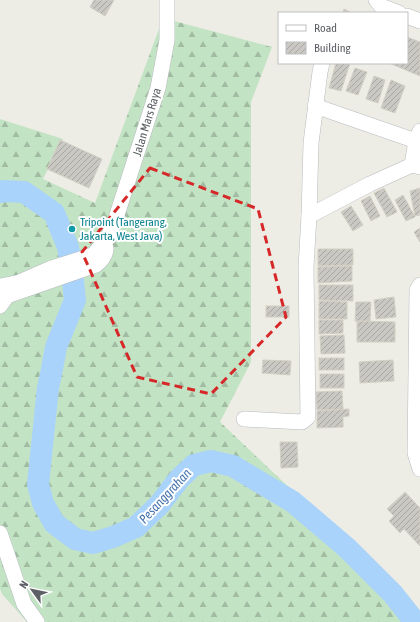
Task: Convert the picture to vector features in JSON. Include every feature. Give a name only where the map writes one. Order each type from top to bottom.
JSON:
[{"type":"street","name":"Jalan Mars Raya","points":[[0,286],[51,274],[94,260],[107,239],[115,221],[158,88],[167,40],[167,0]]},
{"type":"street","points":[[376,0],[381,6],[396,12]]},
{"type":"street","points":[[408,16],[420,21]]},
{"type":"street","points":[[244,419],[302,422],[308,417],[306,267],[311,143],[322,64]]},
{"type":"street","points":[[309,216],[370,184],[416,166],[418,136],[315,106]]},
{"type":"street","name":"Jalan Mars Raya","points":[[0,306],[7,296],[51,274]]},
{"type":"street","points":[[420,285],[417,290],[415,453],[420,469]]},
{"type":"street","points":[[0,533],[24,604],[36,622]]},
{"type":"highlighted area","points":[[150,168],[258,209],[286,317],[211,394],[137,377],[82,252]]},
{"type":"green space","points":[[163,18],[272,47],[251,102],[251,362],[220,422],[420,611],[420,622],[27,622],[2,594],[0,589],[0,119],[63,139],[43,179],[95,203]]},
{"type":"building","points":[[94,0],[114,0],[105,16],[90,7]]},
{"type":"building","points":[[344,9],[350,12],[343,12]]},
{"type":"building","points":[[408,37],[420,42],[420,76],[391,64],[408,64]]},
{"type":"building","points":[[336,64],[350,64],[341,91],[329,88]]},
{"type":"building","points":[[355,68],[367,72],[358,95],[346,91]]},
{"type":"building","points":[[374,76],[385,80],[378,103],[366,99]]},
{"type":"building","points":[[391,80],[405,86],[395,113],[381,108]]},
{"type":"building","points":[[60,140],[102,159],[89,188],[47,169]]},
{"type":"building","points":[[384,188],[397,212],[387,217],[374,193]]},
{"type":"building","points":[[420,188],[420,215],[415,216],[410,191]]},
{"type":"building","points":[[403,195],[415,217],[406,221],[395,200]]},
{"type":"building","points":[[370,196],[380,216],[371,221],[361,201]]},
{"type":"building","points":[[351,206],[363,225],[353,231],[341,212]]},
{"type":"building","points":[[420,228],[420,242],[414,232]]},
{"type":"building","points":[[318,249],[353,249],[353,265],[318,266]]},
{"type":"building","points":[[352,266],[352,281],[318,283],[318,267]]},
{"type":"building","points":[[319,285],[353,285],[353,301],[319,300]]},
{"type":"building","points":[[394,297],[396,317],[376,319],[374,300]]},
{"type":"building","points":[[319,301],[347,302],[347,319],[319,319]]},
{"type":"building","points":[[356,302],[371,302],[370,321],[355,321]]},
{"type":"building","points":[[266,306],[289,306],[289,317],[266,317]]},
{"type":"building","points":[[319,320],[343,320],[343,333],[319,334]]},
{"type":"building","points":[[357,321],[395,322],[395,342],[357,342]]},
{"type":"building","points":[[344,335],[345,353],[321,354],[320,336]]},
{"type":"building","points":[[319,358],[344,358],[344,370],[319,370]]},
{"type":"building","points":[[263,360],[291,361],[290,375],[262,373]]},
{"type":"building","points":[[393,360],[394,381],[360,383],[359,362]]},
{"type":"building","points":[[320,374],[344,374],[344,388],[320,388]]},
{"type":"building","points":[[342,391],[343,409],[317,410],[316,392]]},
{"type":"building","points":[[349,409],[349,416],[343,417],[343,427],[317,428],[317,411]]},
{"type":"building","points":[[280,442],[297,442],[298,467],[281,468]]},
{"type":"building","points":[[405,492],[420,508],[420,546],[404,529],[400,533],[389,521],[394,516],[387,509]]},
{"type":"waterway","name":"Pesanggrahan","points":[[0,192],[24,192],[54,213],[68,247],[72,271],[75,300],[56,347],[48,388],[38,484],[43,503],[54,523],[75,539],[93,543],[113,537],[136,527],[160,504],[179,479],[194,465],[211,461],[233,466],[293,502],[347,548],[393,594],[415,622]]},
{"type":"place","name":"Tripoint (Tangerang, Jakarta, West Java)","points":[[72,229]]}]
